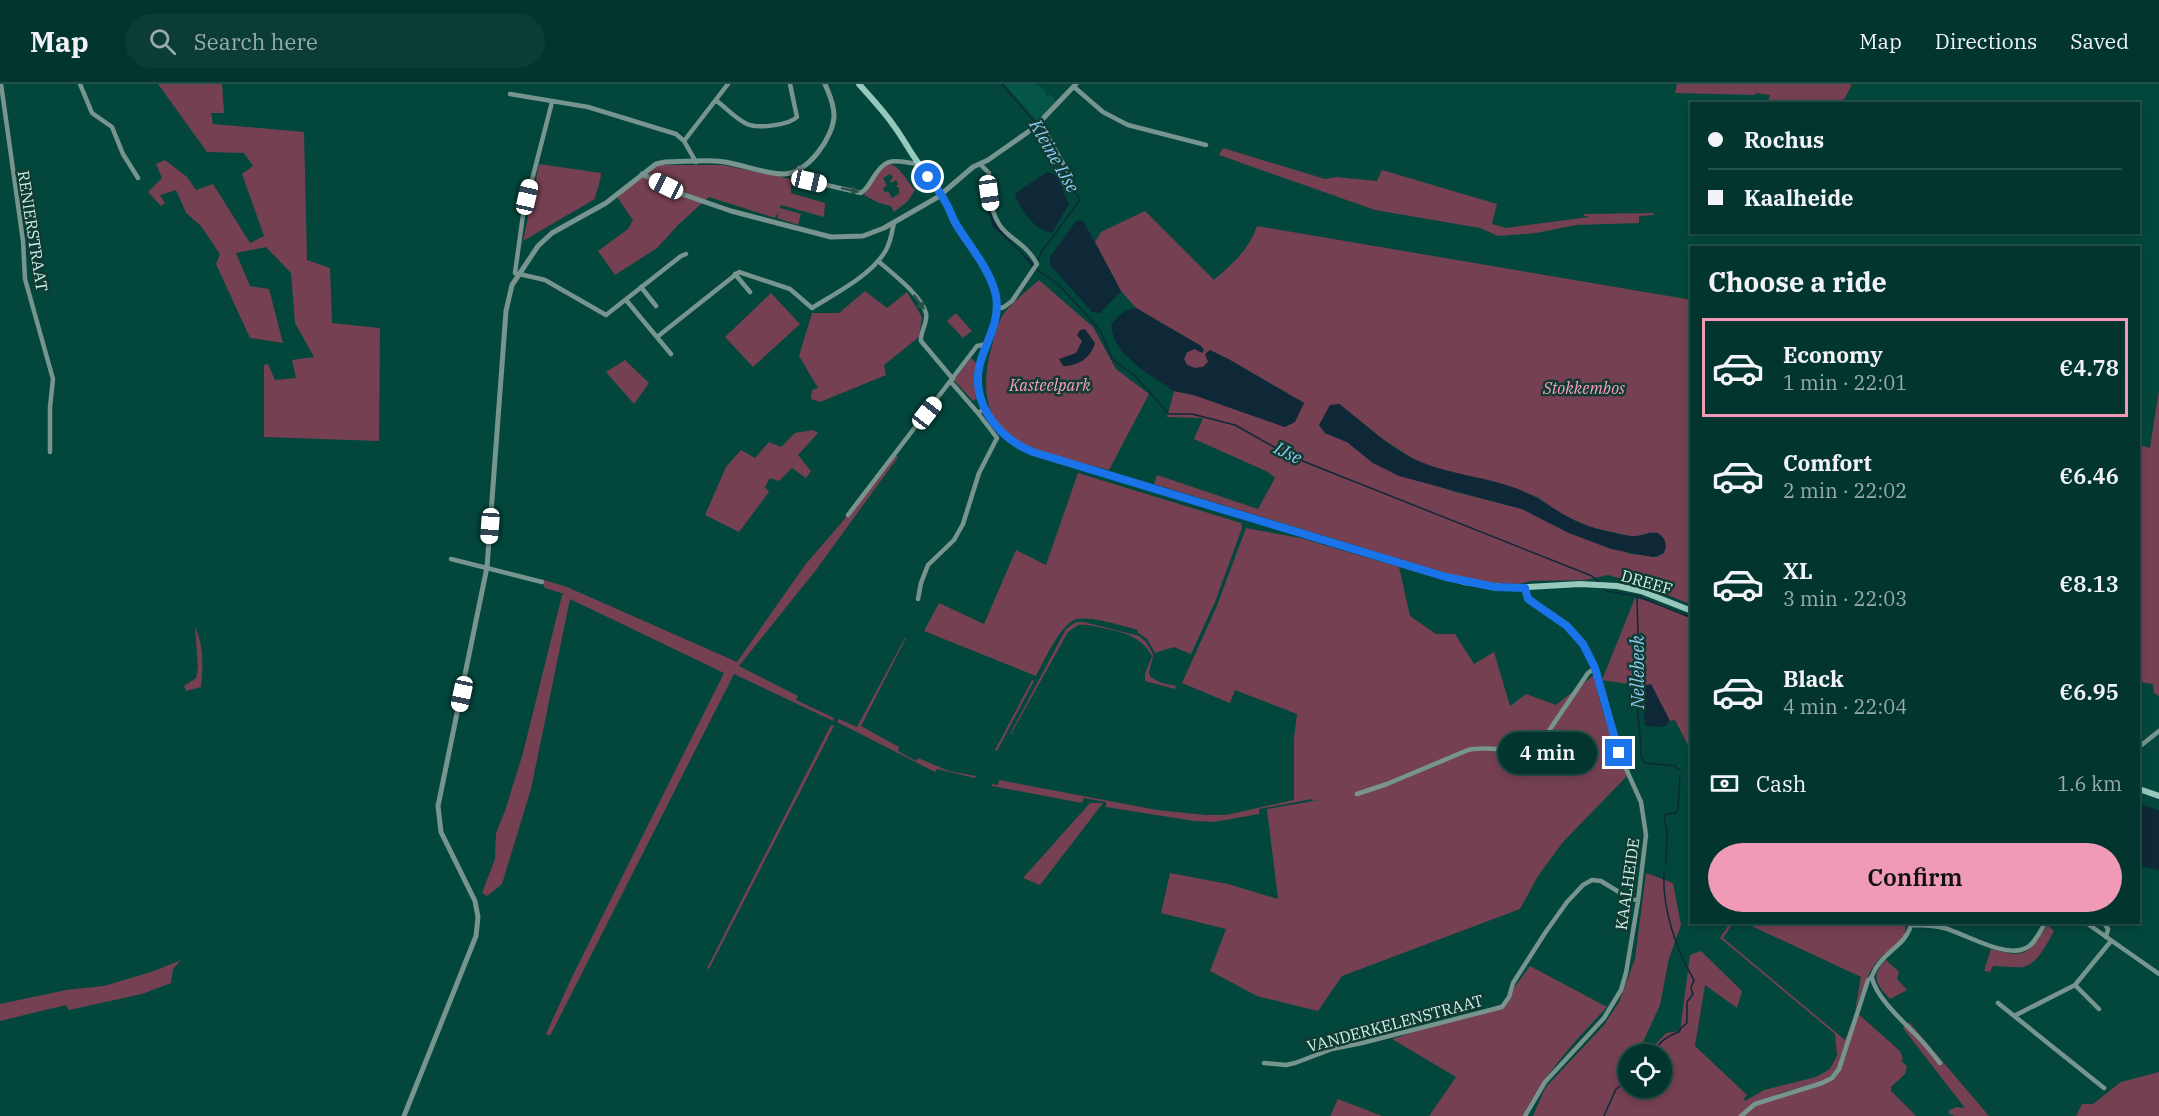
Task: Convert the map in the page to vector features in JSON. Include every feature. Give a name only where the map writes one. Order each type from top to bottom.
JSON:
[{"type":"main road","points":[[859,84],[894,125],[942,195],[954,221],[990,278],[995,291],[997,309],[995,324],[981,359],[978,374],[984,409]]},
{"type":"main road","name":"DREEF","points":[[984,409],[1000,432],[1016,444],[1033,452],[1446,577],[1488,586],[1525,588],[1606,585],[1641,591],[1690,610]]},
{"type":"main road","points":[[2140,789],[2159,796]]},
{"type":"street","name":"RENIERSTRAAT","points":[[1,84],[23,241],[26,279],[53,379],[50,407],[50,452]]},
{"type":"street","points":[[80,84],[92,114],[112,127],[123,154],[138,178]]},
{"type":"street","points":[[684,141],[728,84]]},
{"type":"street","points":[[717,101],[748,124],[775,125],[797,117],[790,84]]},
{"type":"street","points":[[404,1116],[476,936],[478,917],[475,901],[441,832],[438,806],[487,567],[506,311],[512,285],[538,246],[552,233],[606,202],[656,164],[723,162],[786,174],[809,162],[823,147],[832,126],[833,106],[825,84]]},
{"type":"street","points":[[642,174],[704,202],[831,237],[863,236],[894,222],[942,195],[974,167],[1038,124],[1075,85],[1103,112],[1128,125],[1206,145]]},
{"type":"street","points":[[510,94],[588,107],[676,134],[684,141],[696,162]]},
{"type":"street","points":[[552,102],[523,214],[514,271],[545,280],[603,315],[608,314],[686,254]]},
{"type":"street","points":[[1038,124],[1069,174]]},
{"type":"street","points":[[799,168],[809,181],[861,193],[885,162],[919,164]]},
{"type":"street","points":[[980,164],[989,173],[987,181],[995,220],[1003,231],[1036,263],[1035,268],[1012,301],[997,309]]},
{"type":"street","points":[[736,274],[776,283],[790,289],[812,308],[843,290],[878,261],[890,242],[894,222]]},
{"type":"street","points":[[878,261],[902,281],[922,306],[926,319],[921,341],[997,438],[979,473],[963,524],[954,540],[928,565],[921,582],[918,599]]},
{"type":"street","points":[[736,274],[750,292]]},
{"type":"street","points":[[657,337],[736,274]]},
{"type":"street","points":[[641,287],[656,306]]},
{"type":"street","points":[[626,300],[671,354]]},
{"type":"street","points":[[848,515],[977,346],[987,344]]},
{"type":"street","points":[[978,413],[984,409]]},
{"type":"street","points":[[451,559],[542,582]]},
{"type":"street","name":"KAALHEIDE","points":[[1525,588],[1528,599],[1553,615],[1575,634],[1583,644],[1595,668],[1614,742],[1636,790],[1644,814],[1646,835],[1638,901],[1621,990],[1604,1018],[1545,1082],[1525,1116]]},
{"type":"street","points":[[1357,794],[1380,787],[1468,750],[1476,748],[1520,750],[1534,746],[1542,741],[1588,673],[1595,668]]},
{"type":"street","points":[[2140,746],[2159,731]]},
{"type":"street","name":"VANDERKELENSTRAAT","points":[[1264,1063],[1286,1065],[1295,1063],[1332,1049],[1502,1007],[1509,997],[1513,983],[1545,933],[1571,897],[1583,885],[1592,880],[1601,881],[1626,897],[1638,901]]},
{"type":"street","points":[[1741,1116],[1755,1104],[1832,1078],[1839,1069],[1868,980],[1872,978],[1879,962],[1905,939],[1911,924],[1947,928],[1971,940],[2014,951],[2024,950],[2031,945],[2045,924]]},
{"type":"street","points":[[2088,924],[2159,974]]},
{"type":"street","points":[[2014,1016],[2075,985],[2109,939],[2109,932],[2104,924]]},
{"type":"street","points":[[1872,978],[1874,986],[1901,1020],[1919,1037],[1940,1063]]},
{"type":"street","points":[[2075,985],[2099,1009]]},
{"type":"street","points":[[1998,1003],[2104,1088]]},
{"type":"shaded area","points":[[1004,84],[1036,84],[1046,91],[1047,96],[1049,94],[1056,101],[1037,121]]},
{"type":"shaded area","points":[[1047,172],[1056,175],[1069,204],[1052,233],[1034,224],[1025,214],[1015,196]]},
{"type":"shaded area","points":[[986,204],[989,204],[1001,230],[1035,266],[1033,268],[1021,253],[993,227]]},
{"type":"shaded area","points":[[1076,221],[1084,222],[1121,291],[1100,313],[1092,312],[1050,265],[1050,257]]},
{"type":"shaded area","points":[[1136,308],[1201,346],[1204,350],[1202,353],[1195,349],[1187,352],[1184,359],[1187,365],[1195,368],[1203,367],[1208,362],[1205,354],[1210,350],[1304,403],[1295,422],[1285,427],[1194,395],[1174,391],[1142,370],[1122,352],[1114,339],[1111,325],[1122,313]]},
{"type":"shaded area","points":[[1085,329],[1095,343],[1093,348],[1079,363],[1063,366],[1059,359],[1076,353],[1082,341],[1077,335],[1080,330]]},
{"type":"shaded area","points":[[1339,404],[1399,451],[1421,462],[1518,489],[1572,519],[1595,528],[1632,536],[1658,533],[1665,542],[1665,551],[1653,557],[1611,549],[1569,533],[1522,509],[1399,476],[1373,463],[1347,442],[1325,433],[1319,425],[1330,405]]},
{"type":"shaded area","points":[[1651,684],[1670,721],[1664,727],[1645,726],[1641,686]]},
{"type":"shaded area","points":[[2140,804],[2159,810],[2159,870],[2140,866]]},
{"type":"green space","points":[[158,84],[222,84],[224,113],[211,113],[213,124],[304,132],[307,260],[330,268],[332,323],[380,328],[379,441],[264,437],[264,365],[268,364],[275,380],[296,378],[292,360],[314,357],[295,323],[291,273],[266,247],[236,253],[250,286],[269,289],[283,343],[250,338],[216,264],[220,254],[201,226],[186,213],[176,190],[160,195],[165,203],[161,206],[148,192],[162,178],[156,164],[165,160],[187,177],[196,190],[213,184],[250,243],[264,236],[242,174],[253,166],[244,153],[207,152]]},
{"type":"green space","points":[[1677,84],[1852,84],[1845,98],[1840,102],[1768,102],[1770,95],[1756,93],[1755,95],[1675,93]]},
{"type":"green space","points":[[1223,148],[1325,179],[1336,177],[1377,181],[1382,170],[1497,204],[1492,224],[1506,228],[1589,217],[1584,214],[1654,213],[1654,215],[1639,216],[1639,223],[1576,225],[1536,233],[1498,236],[1480,228],[1375,210],[1219,155]]},
{"type":"green space","points":[[887,163],[896,167],[915,190],[908,201],[894,212],[891,206],[864,195],[881,166]],"holes":[[[890,174],[893,177],[890,181],[891,183],[896,180],[900,193],[892,198],[888,191],[885,193],[883,188],[887,186],[883,178]]]},
{"type":"green space","points":[[539,164],[601,173],[600,180],[595,199],[523,241]]},
{"type":"green space","points":[[659,165],[723,165],[791,179],[791,193],[825,203],[824,217],[781,205],[780,208],[801,214],[798,225],[777,218],[779,211],[775,218],[709,197],[657,248],[615,275],[598,251],[628,229],[633,220],[617,197]]},
{"type":"green space","name":"Stokkembos","points":[[1145,211],[1214,280],[1245,249],[1257,226],[1690,300],[1690,604],[1646,586],[1608,575],[1585,580],[1530,581],[1515,584],[1459,577],[1154,484],[1157,475],[1258,509],[1275,478],[1268,472],[1194,439],[1203,418],[1167,417],[1174,391],[1194,395],[1285,427],[1304,403],[1210,350],[1208,362],[1203,367],[1195,368],[1187,365],[1184,359],[1187,352],[1199,350],[1201,346],[1136,308],[1121,291],[1095,242],[1101,232]],"holes":[[[1339,404],[1384,440],[1418,462],[1517,489],[1539,498],[1561,514],[1590,527],[1634,537],[1652,532],[1659,557],[1631,554],[1569,533],[1522,509],[1452,491],[1373,463],[1347,442],[1325,433],[1319,425],[1324,417]]]},
{"type":"green space","name":"Kasteelpark","points":[[1039,280],[1093,327],[1116,369],[1149,394],[1109,470],[1044,453],[1020,442],[999,426],[988,404],[987,366],[998,326],[1003,315],[1017,299]]},
{"type":"green space","points":[[865,291],[887,308],[907,292],[922,317],[919,337],[884,365],[886,375],[820,402],[811,399],[812,390],[818,388],[799,356],[812,313],[839,313]]},
{"type":"green space","points":[[771,293],[800,324],[753,367],[725,337]]},
{"type":"green space","points":[[956,313],[972,331],[963,338],[947,321]]},
{"type":"green space","points":[[971,358],[978,365],[975,380],[976,399],[973,401],[954,380]]},
{"type":"green space","points":[[625,360],[649,383],[634,404],[606,372]]},
{"type":"green space","points":[[2159,390],[2159,696],[2154,693],[2153,684],[2140,682],[2140,445],[2150,448]]},
{"type":"green space","points":[[813,430],[818,433],[798,455],[811,471],[806,478],[792,468],[779,481],[770,478],[765,487],[769,492],[739,532],[705,515],[726,467],[741,450],[755,458],[769,442],[781,447],[795,433]]},
{"type":"green space","points":[[894,455],[898,457],[816,570],[739,666],[798,696],[796,700],[834,718],[833,721],[734,674],[550,1036],[546,1034],[572,977],[724,673],[570,599],[531,789],[502,884],[487,896],[482,893],[495,859],[496,833],[523,753],[564,594],[545,588],[541,579],[567,587],[737,662],[805,565],[848,515]]},
{"type":"green space","points":[[1078,473],[1241,523],[1242,528],[1215,602],[1191,654],[1174,647],[1155,653],[1147,639],[1137,632],[1138,630],[1084,618],[1071,621],[1059,634],[1036,676],[924,631],[939,603],[984,624],[1016,550],[1046,565]]},
{"type":"green space","points":[[1246,528],[1300,538],[1399,567],[1410,616],[1436,634],[1455,634],[1474,664],[1494,652],[1510,706],[1526,694],[1556,705],[1594,675],[1616,752],[1627,776],[1563,842],[1538,876],[1520,909],[1342,976],[1318,1011],[1257,996],[1210,971],[1226,929],[1161,913],[1170,873],[1228,884],[1278,899],[1267,809],[1343,796],[1259,809],[1259,814],[1214,822],[1106,807],[1106,802],[1084,798],[1082,803],[992,786],[992,784],[998,785],[999,780],[1157,810],[1206,815],[1226,815],[1294,800],[1294,738],[1297,714],[1235,690],[1230,703],[1182,683],[1216,608]]},
{"type":"green space","points":[[1635,598],[1658,603],[1690,617],[1690,749],[1675,720],[1670,721],[1651,685],[1641,686],[1602,680]]},
{"type":"green space","points":[[1076,622],[1084,622],[1139,636],[1146,642],[1153,654],[1150,676],[1176,686],[1175,689],[1145,681],[1145,674],[1152,656],[1137,639],[1117,631],[1090,625],[1078,625],[1068,632],[1010,734],[1066,629]]},
{"type":"green space","points":[[195,627],[201,649],[201,687],[186,691],[184,686],[196,678],[198,667]]},
{"type":"green space","points":[[905,638],[861,726],[899,747],[898,751],[916,761],[918,758],[949,771],[976,776],[975,778],[937,769],[935,772],[837,722],[839,719],[857,727]]},
{"type":"green space","points":[[1032,680],[1034,681],[997,751],[995,750]]},
{"type":"green space","points":[[831,725],[834,726],[709,969],[707,968]]},
{"type":"green space","points":[[1090,803],[1103,803],[1040,885],[1023,878]]},
{"type":"green space","points":[[1646,873],[1673,883],[1681,925],[1669,958],[1660,1005],[1643,1042],[1646,1044],[1618,1044],[1618,1098],[1672,1098],[1672,1044],[1656,1044],[1666,1033],[1680,1031],[1690,955],[1701,951],[1742,991],[1737,1008],[1705,985],[1695,1046],[1747,1095],[1744,1098],[1745,1101],[1764,1090],[1816,1077],[1830,1069],[1837,1056],[1835,1034],[1720,938],[1729,924],[1732,924],[1723,938],[1845,1040],[1856,1012],[1900,1051],[1903,1059],[1901,1061],[1907,1066],[1905,1074],[1891,1087],[1891,1091],[1916,1116],[1533,1116],[1545,1088],[1604,1025],[1619,1002],[1635,959]],"holes":[[[1837,1070],[1824,1084],[1779,1096],[1778,1094],[1825,1080]]]},
{"type":"green space","points":[[1747,924],[1896,924],[1905,926],[1901,940],[1880,958],[1871,970],[1855,1011],[1861,977]]},
{"type":"green space","points":[[2048,925],[2054,931],[2033,962],[2023,967],[1993,966],[1990,972],[1984,971],[1991,949],[2012,954],[2025,952],[2036,942]]},
{"type":"green space","points":[[181,960],[173,969],[171,983],[142,994],[69,1010],[66,1005],[0,1021],[0,1004],[66,990],[104,986]]},
{"type":"green space","points":[[1886,960],[1899,972],[1897,979],[1907,990],[1890,999],[1877,980],[1878,971]]},
{"type":"green space","points":[[1530,966],[1607,1007],[1550,1072],[1523,1116],[1429,1116],[1456,1077],[1392,1039],[1502,1004]]},
{"type":"green space","points":[[1909,1022],[1989,1116],[1949,1114],[1949,1110],[1957,1107],[1965,1108],[1903,1028]]},
{"type":"green space","points":[[2159,1072],[2159,1116],[2076,1116],[2082,1104],[2093,1104],[2121,1082]]},
{"type":"green space","points":[[1338,1099],[1382,1116],[1330,1116]]},
{"type":"waterway","name":"Kleine IJse","points":[[1002,84],[1036,123]]},
{"type":"waterway","name":"Kleine IJse","points":[[1038,260],[1042,251],[1080,200],[1039,127]]},
{"type":"waterway","name":"IJse","points":[[987,194],[988,204]]},
{"type":"waterway","name":"IJse","points":[[1036,269],[1058,284],[1093,322],[1101,332],[1112,359],[1135,376],[1169,414],[1192,414],[1235,425],[1290,456],[1592,576],[1598,582]]},
{"type":"waterway","name":"IJse","points":[[1603,588],[1606,591],[1637,596],[1690,617]]},
{"type":"waterway","name":"Nellebeek","points":[[1637,597],[1639,671],[1636,691],[1641,748]]},
{"type":"waterway","name":"Nellebeek","points":[[1641,751],[1645,763],[1675,766],[1679,770]]},
{"type":"waterway","name":"Nellebeek","points":[[1666,865],[1667,831],[1664,817],[1666,814],[1675,813],[1678,809],[1680,775]]},
{"type":"waterway","name":"Nellebeek","points":[[1659,1044],[1679,1032],[1687,1023],[1687,1002],[1693,994],[1691,988],[1694,980],[1681,956],[1668,914],[1664,872]]},
{"type":"waterway","name":"Nellebeek","points":[[1604,1116],[1618,1087]]},
{"type":"route","points":[[928,177],[942,195],[954,221],[990,278],[995,291],[997,303],[995,324],[981,359],[978,374],[979,388],[982,403],[989,418],[1008,439],[1033,452],[1446,577],[1495,587],[1525,588],[1528,599],[1567,626],[1590,656],[1619,753]]}]
